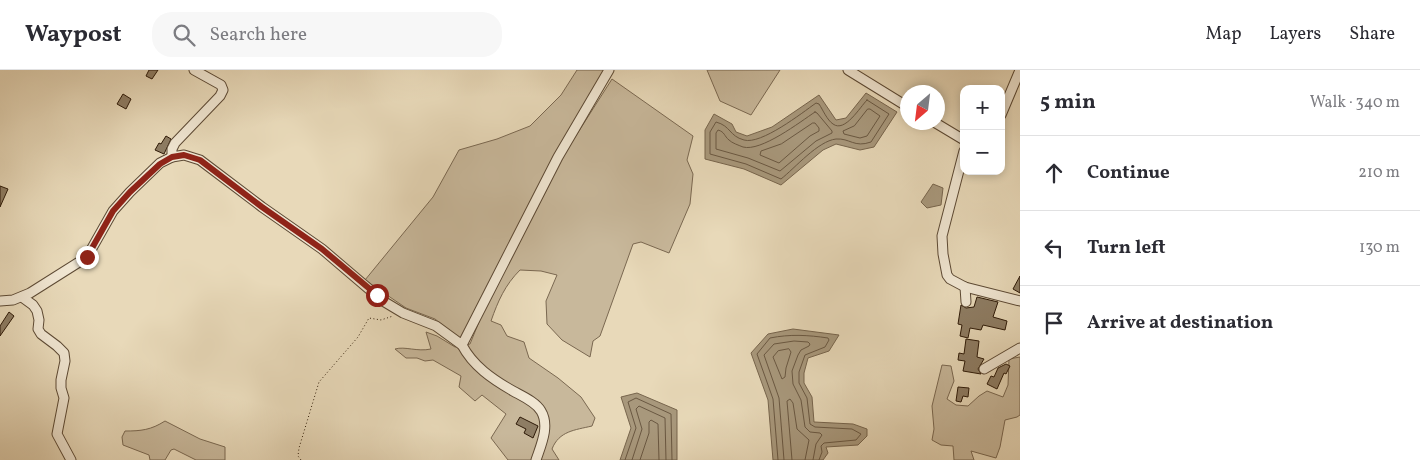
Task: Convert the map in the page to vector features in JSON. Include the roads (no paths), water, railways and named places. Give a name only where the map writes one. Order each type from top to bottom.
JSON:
[{"type":"street","points":[[172,157],[172,149],[176,143],[220,96],[223,90],[221,85],[194,70]]},
{"type":"street","points":[[462,345],[558,157],[609,70]]},
{"type":"street","points":[[848,70],[900,102]]},
{"type":"street","points":[[1005,106],[1020,70]]},
{"type":"street","points":[[945,129],[960,138]]},
{"type":"street","points":[[0,301],[22,297],[87,257],[104,226],[121,202],[152,170],[172,157],[184,155],[200,160],[322,249],[383,301],[403,313],[436,326],[462,345],[471,360],[483,371],[541,410],[545,430],[536,460]]},
{"type":"street","points":[[960,166],[941,243],[947,275],[950,280],[965,286],[1020,301]]},
{"type":"street","points":[[965,286],[966,302]]},
{"type":"street","points":[[22,297],[33,305],[37,311],[40,334],[64,353],[66,361],[61,380],[64,398],[57,434],[71,460]]},
{"type":"street","points":[[984,369],[1020,348]]},
{"type":"water","points":[[866,93],[897,112],[874,147],[860,150],[836,144],[823,150],[781,185],[744,169],[705,159],[705,130],[714,114],[732,124],[736,132],[747,136],[772,127],[819,95],[836,120],[846,118]]},
{"type":"water","points":[[933,184],[943,188],[941,205],[927,208],[921,202]]},
{"type":"water","points":[[793,329],[839,335],[829,351],[808,358],[804,373],[804,383],[812,397],[814,422],[853,424],[867,429],[867,436],[858,445],[826,447],[828,453],[823,460],[773,460],[768,400],[751,353],[768,334]]},
{"type":"water","points":[[637,393],[677,410],[677,460],[620,460],[631,428],[621,397]]}]
